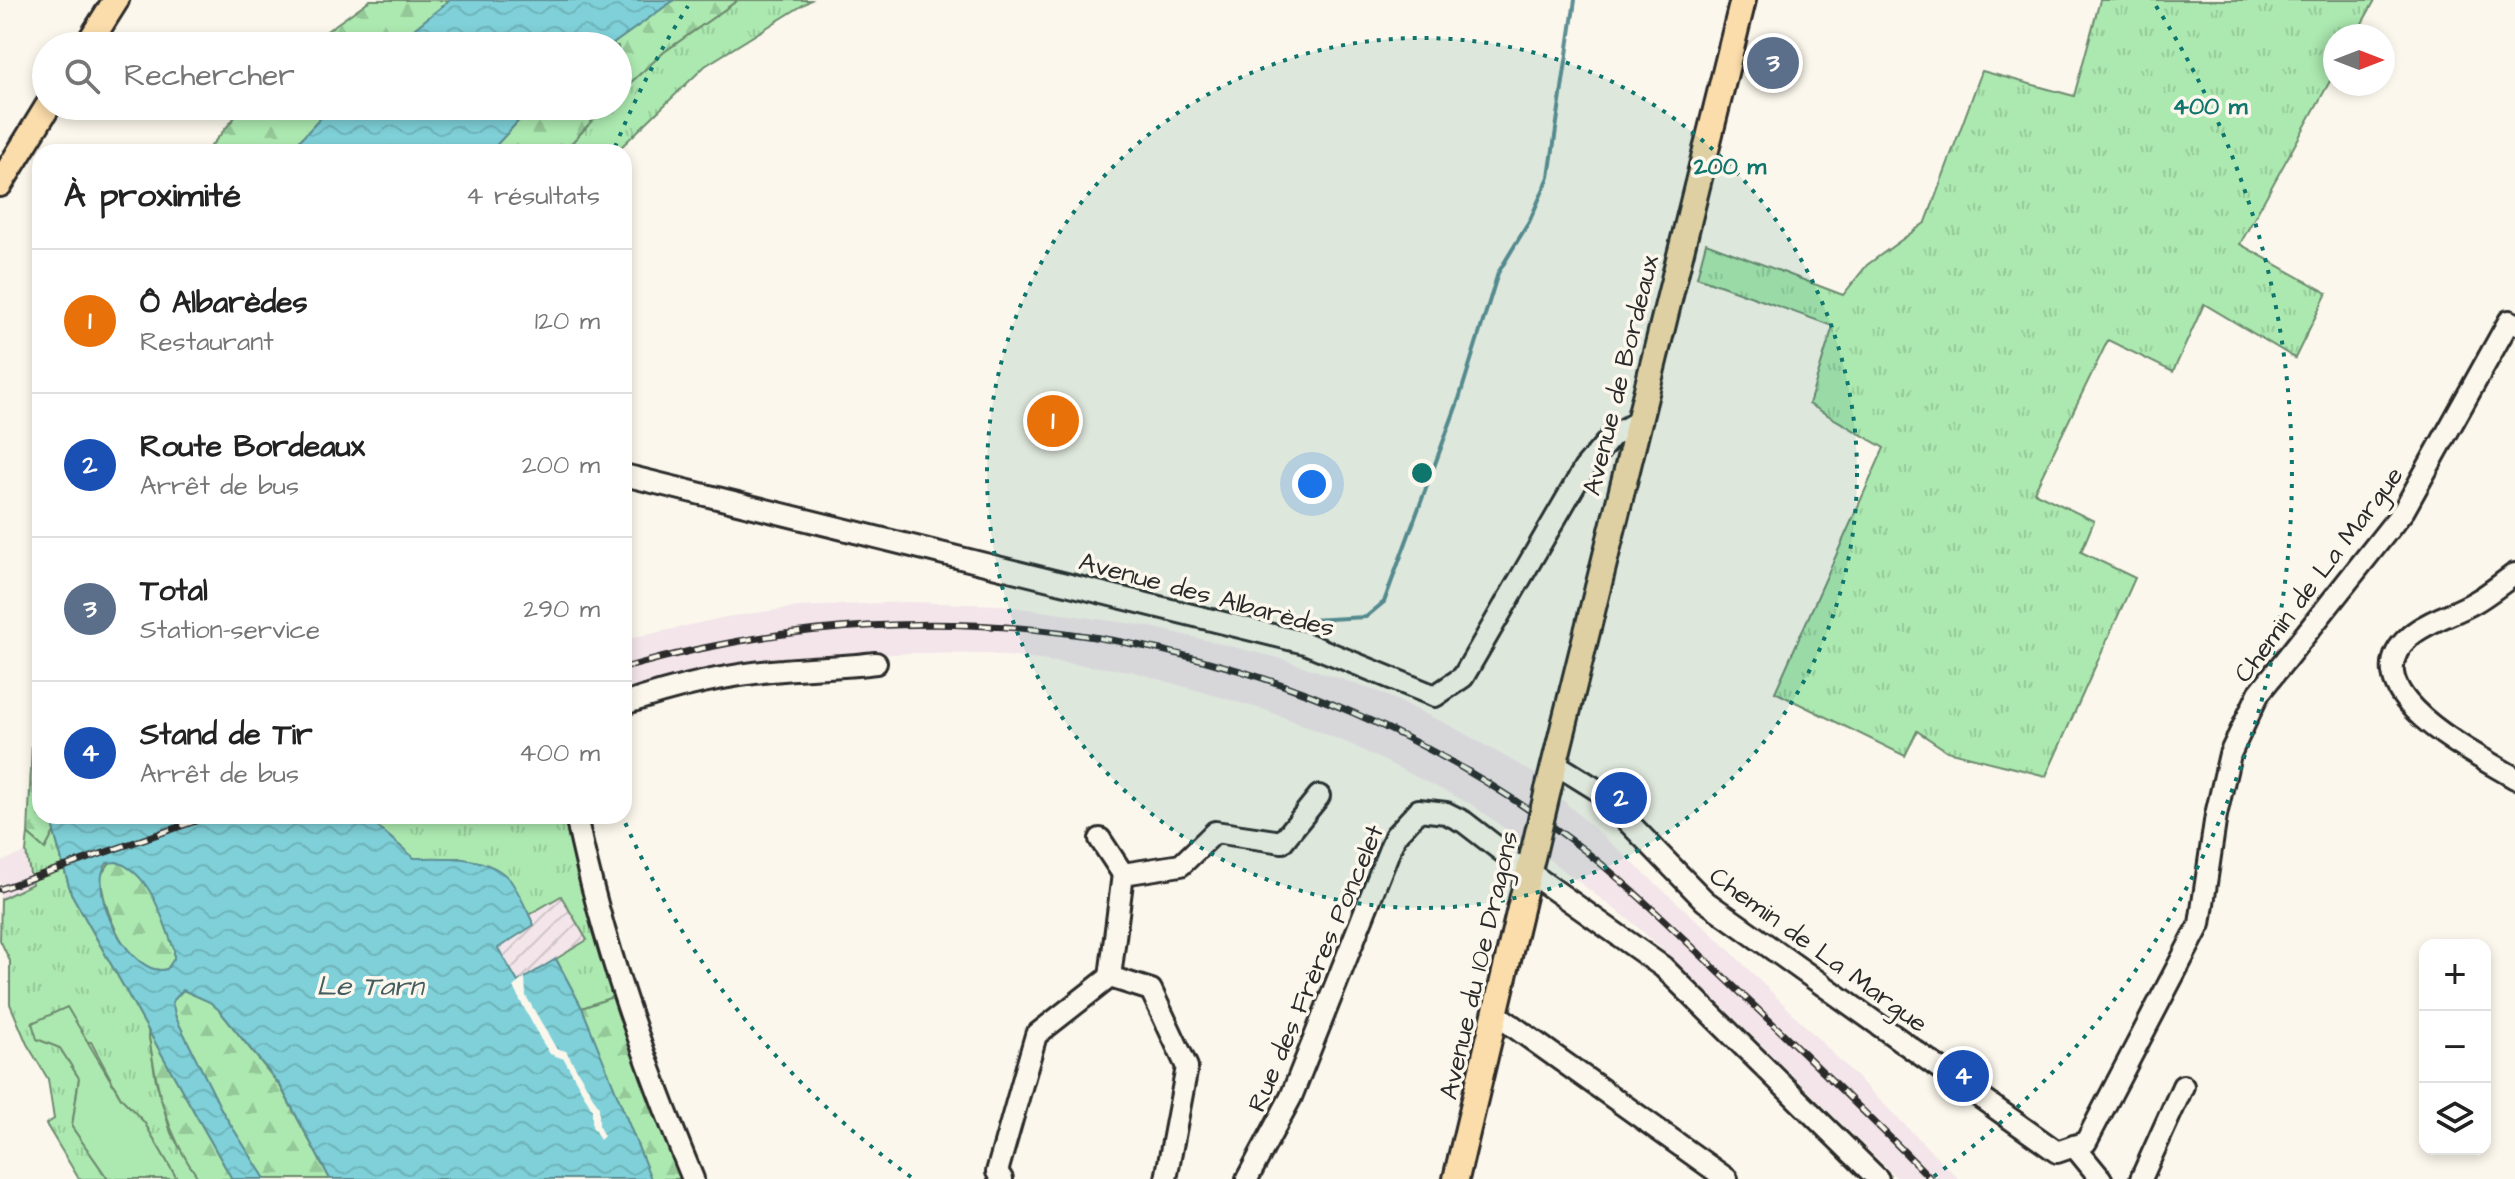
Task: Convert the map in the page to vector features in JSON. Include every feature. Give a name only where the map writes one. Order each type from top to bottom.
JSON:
[{"type":"main road","points":[[96,32],[116,0]]},
{"type":"main road","name":"Avenue de Bordeaux","points":[[1554,763],[1743,0]]},
{"type":"main road","points":[[0,184],[39,120]]},
{"type":"main road","name":"Avenue du 10e Dragons","points":[[1456,1179],[1554,763]]},
{"type":"street","name":"Chemin de La Margue","points":[[1554,763],[1596,789],[1676,875],[1738,926],[2057,1152],[2086,1142],[2200,924],[2216,815],[2230,754],[2259,693],[2404,510],[2509,321],[2515,324]]},
{"type":"street","name":"Avenue des Albarèdes","points":[[632,477],[1305,643],[1435,696],[1463,677],[1584,469],[1612,436],[1637,422]]},
{"type":"street","points":[[2515,574],[2475,602],[2410,636],[2395,658],[2395,686],[2418,717],[2515,778]]},
{"type":"street","points":[[632,701],[676,686],[782,670],[824,670],[876,663]]},
{"type":"street","points":[[1123,874],[1181,865],[1215,832],[1282,842],[1319,796]]},
{"type":"street","name":"Rue des Frères Poncelet","points":[[1247,1179],[1291,1097],[1395,836],[1419,810],[1446,813],[1530,865]]},
{"type":"street","points":[[578,824],[594,905],[621,994],[693,1179]]},
{"type":"street","points":[[1002,1179],[997,1172],[1036,1035],[1110,977],[1123,874],[1100,839]]},
{"type":"street","points":[[1530,865],[1663,967],[1878,1179]]},
{"type":"street","points":[[1110,977],[1151,990],[1187,1067],[1166,1179]]},
{"type":"street","points":[[1496,1014],[1727,1179]]},
{"type":"street","points":[[2141,1179],[2183,1086]]},
{"type":"street","points":[[2074,1146],[2101,1179]]},
{"type":"shaded area","points":[[906,602],[999,605],[1147,626],[1279,658],[1379,692],[1451,726],[1541,777],[1525,843],[1471,804],[1350,744],[1268,711],[1131,671],[990,654],[910,653],[780,661],[632,693],[632,638],[726,617],[798,607]]},
{"type":"shaded area","points":[[1559,797],[1721,942],[1959,1179],[1898,1179],[1632,922],[1543,855]]},
{"type":"shaded area","points":[[26,852],[32,884],[0,900],[0,862]]},
{"type":"shaded area","points":[[560,895],[587,940],[518,982],[498,947],[534,926],[528,915]]},
{"type":"green space","points":[[370,0],[450,0],[410,32],[325,32]]},
{"type":"green space","points":[[674,0],[738,0],[664,52],[632,81],[632,32],[629,32]]},
{"type":"green space","points":[[738,0],[811,0],[705,66],[624,144],[570,144],[593,120],[632,120],[632,81],[664,52]]},
{"type":"green space","points":[[2100,0],[2375,0],[2362,24],[2323,24],[2323,94],[2240,244],[2327,293],[2295,358],[2204,304],[2173,372],[2108,340],[2034,492],[2094,521],[2081,552],[2135,578],[2046,776],[1947,751],[1917,731],[1905,756],[1775,692],[1884,448],[1809,404],[1833,326],[1697,277],[1706,243],[1843,295],[1867,265],[1926,222],[1982,71],[2074,96]]},
{"type":"green space","points":[[232,120],[319,120],[296,144],[213,144]]},
{"type":"green space","points":[[519,120],[593,120],[570,144],[497,144]]},
{"type":"green space","points":[[32,744],[32,824],[55,824],[45,849],[28,834]]},
{"type":"green space","points":[[374,824],[578,824],[621,994],[582,1008],[556,959],[587,940],[561,896],[528,915],[510,880],[459,858],[414,858]]},
{"type":"green space","points":[[54,832],[71,893],[148,1030],[156,1081],[171,1133],[199,1179],[177,1179],[144,1122],[121,1098],[91,1042],[37,1039],[60,1048],[79,1078],[72,1127],[108,1179],[79,1179],[46,1124],[54,1119],[48,1079],[27,1044],[10,1004],[10,961],[0,940],[1,899],[32,884],[26,852],[28,834],[45,849]]},
{"type":"green space","points":[[111,861],[136,872],[153,895],[174,949],[174,959],[167,969],[153,969],[141,963],[119,937],[102,888],[101,875]]},
{"type":"green space","points":[[183,990],[210,1002],[219,1010],[280,1086],[330,1179],[265,1179],[222,1111],[176,1018],[172,1002]]},
{"type":"green space","points":[[621,994],[693,1179],[651,1179],[582,1008]]},
{"type":"green space","points":[[67,1007],[121,1098],[144,1122],[177,1179],[108,1179],[72,1127],[79,1078],[60,1048],[37,1039],[32,1023]]},
{"type":"green space","points":[[148,1030],[232,1179],[199,1179],[187,1162],[164,1108]]},
{"type":"water","points":[[450,0],[674,0],[629,32],[410,32]]},
{"type":"water","points":[[319,120],[519,120],[497,144],[296,144]]},
{"type":"water","name":"Le Tarn","points":[[55,824],[374,824],[414,858],[465,859],[490,866],[514,885],[534,925],[498,948],[518,982],[556,959],[582,1008],[651,1179],[330,1179],[280,1085],[219,1010],[210,1002],[183,990],[172,1002],[176,1018],[222,1111],[265,1179],[232,1179],[71,893],[54,832]],"holes":[[[117,862],[139,876],[154,898],[174,949],[174,959],[167,969],[153,969],[140,961],[127,948],[107,912],[102,893],[102,876],[107,863]]]},
{"type":"pier","points":[[525,977],[526,996],[556,1048],[566,1051],[599,1107],[599,1127],[604,1136],[600,1140],[592,1126],[592,1109],[564,1059],[550,1054],[513,987]]},
{"type":"waterway","points":[[1291,621],[1366,617],[1384,602],[1459,399],[1498,273],[1529,222],[1549,177],[1575,0]]},
{"type":"railway","points":[[632,666],[748,640],[872,626],[996,626],[1118,641],[1237,670],[1354,713],[1465,770],[1592,856],[1670,926],[1931,1179]]},
{"type":"railway","points":[[0,889],[187,824]]},
{"type":"place","name":"Total","points":[[1773,63]]},
{"type":"place","name":"Ô Albarèdes","points":[[1053,421]]},
{"type":"place","name":"Route Bordeaux","points":[[1621,798]]},
{"type":"place","name":"Stand de Tir","points":[[1963,1076]]}]
